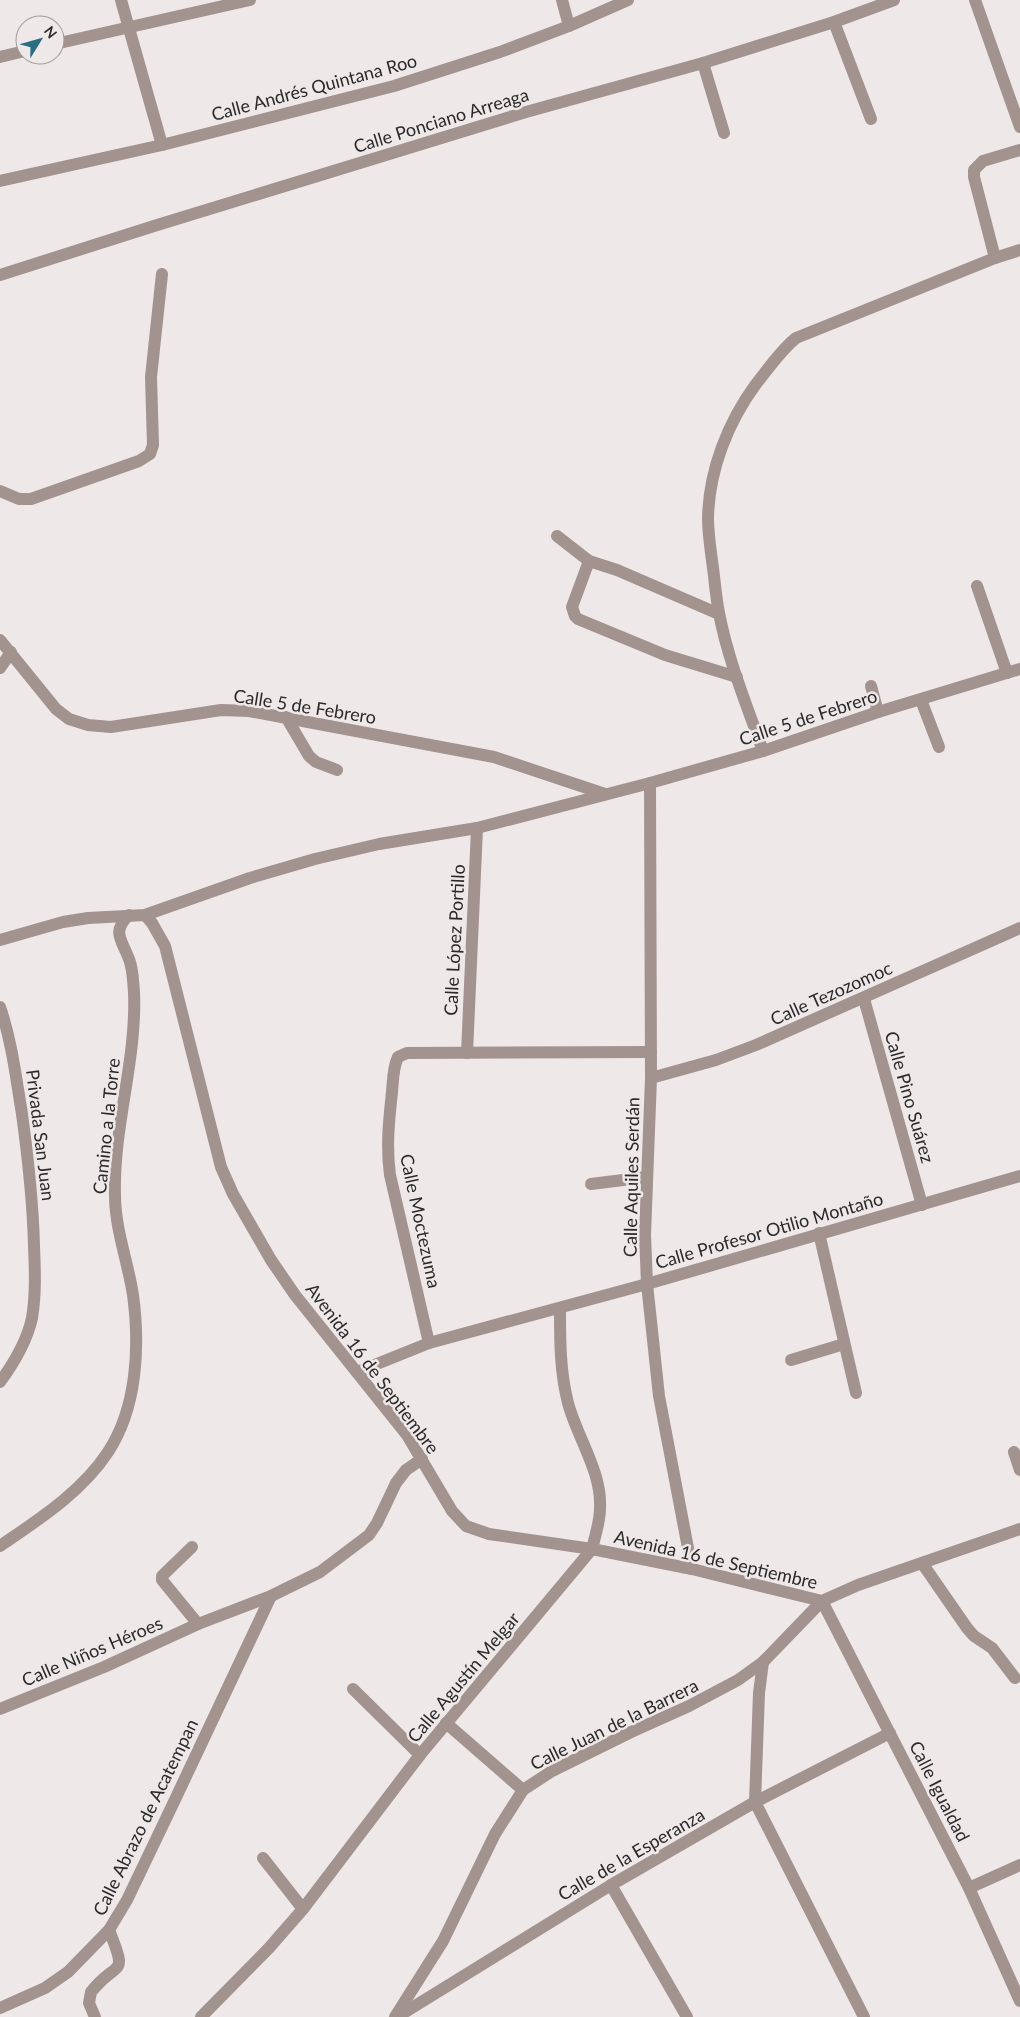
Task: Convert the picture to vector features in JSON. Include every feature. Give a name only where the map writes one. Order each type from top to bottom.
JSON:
[{"type":"street","points":[[121,0],[130,26],[162,145]]},
{"type":"street","points":[[65,42],[250,0]]},
{"type":"street","points":[[562,0],[569,26]]},
{"type":"street","name":"Calle Andrés Quintana Roo","points":[[0,181],[162,145],[394,86],[500,52],[569,26],[628,0]]},
{"type":"street","name":"Calle Ponciano Arreaga","points":[[0,275],[498,120],[703,63],[834,22],[894,0]]},
{"type":"street","points":[[975,0],[1020,127]]},
{"type":"street","points":[[834,22],[871,119]]},
{"type":"street","points":[[0,57],[15,53]]},
{"type":"street","points":[[703,63],[724,133]]},
{"type":"street","points":[[995,258],[974,177],[974,170],[983,161],[1020,150]]},
{"type":"street","points":[[763,751],[737,677],[719,614],[708,518],[712,486],[720,451],[731,424],[746,398],[777,356],[796,338],[995,258],[1020,250]]},
{"type":"street","points":[[0,490],[19,499],[30,499],[140,461],[150,454],[153,444],[151,377],[162,274]]},
{"type":"street","points":[[557,536],[589,561],[617,570],[719,614]]},
{"type":"street","points":[[589,561],[572,607],[575,616],[583,623],[665,654],[737,677]]},
{"type":"street","points":[[977,586],[1007,673]]},
{"type":"street","name":"Calle 5 de Febrero","points":[[0,640],[56,709],[69,719],[88,725],[111,726],[141,723],[221,710],[249,711],[494,757],[532,768],[605,794]]},
{"type":"street","points":[[0,668],[11,652]]},
{"type":"street","name":"Calle 5 de Febrero","points":[[0,940],[63,922],[145,915],[250,878],[314,858],[379,844],[477,828],[650,783],[763,751],[878,712],[1020,669]]},
{"type":"street","points":[[870,686],[878,712]]},
{"type":"street","points":[[922,700],[939,747]]},
{"type":"street","points":[[286,717],[309,756],[316,762],[337,770]]},
{"type":"street","name":"Calle Aquiles Serdán","points":[[650,783],[651,1078],[645,1236],[647,1284],[659,1396],[692,1569]]},
{"type":"street","name":"Calle López Portillo","points":[[467,1053],[477,828]]},
{"type":"street","name":"Camino a la Torre","points":[[0,1546],[64,1499],[89,1476],[107,1453],[129,1406],[136,1346],[133,1294],[117,1217],[115,1195],[116,1165],[134,1023],[132,969],[119,932],[120,926],[129,915]]},
{"type":"street","name":"Avenida 16 de Septiembre","points":[[145,915],[152,923],[165,946],[221,1167],[233,1194],[271,1260],[295,1296],[407,1435],[452,1512],[466,1526],[488,1534],[592,1549],[692,1569],[822,1601],[858,1585],[1020,1529]]},
{"type":"street","name":"Calle Tezozomoc","points":[[651,1078],[716,1060],[756,1045],[864,999],[1020,928]]},
{"type":"street","name":"Calle Pino Suárez","points":[[864,999],[922,1205]]},
{"type":"street","name":"Privada San Juan","points":[[0,1007],[13,1054],[27,1147],[33,1220],[35,1292],[31,1320],[23,1342],[15,1361],[0,1382]]},
{"type":"street","points":[[467,1053],[651,1052]]},
{"type":"street","name":"Calle Moctezuma","points":[[429,1343],[387,1155],[387,1135],[396,1062],[398,1057],[407,1053],[467,1053]]},
{"type":"street","name":"Calle Profesor Otilio Montaño","points":[[357,1372],[429,1343],[560,1309],[1020,1176]]},
{"type":"street","points":[[591,1184],[647,1177]]},
{"type":"street","points":[[819,1233],[856,1393]]},
{"type":"street","name":"Calle Agustín Melgar","points":[[201,2017],[269,1948],[303,1909],[420,1755],[592,1549],[600,1508],[599,1491],[564,1388],[560,1361],[560,1309]]},
{"type":"street","points":[[791,1360],[844,1344]]},
{"type":"street","points":[[1014,1452],[1020,1470]]},
{"type":"street","name":"Calle Niños Héroes","points":[[0,1709],[104,1667],[198,1624],[271,1596],[320,1572],[360,1543],[377,1523],[396,1483],[406,1470],[422,1459]]},
{"type":"street","name":"Calle Niños Héroes","points":[[192,1547],[162,1576],[163,1584],[198,1624]]},
{"type":"street","points":[[922,1563],[967,1628],[974,1636],[992,1648],[1015,1678]]},
{"type":"street","name":"Calle Abrazo de Acatempan","points":[[0,2008],[45,1988],[68,1972],[109,1930],[127,1900],[271,1596]]},
{"type":"street","name":"Calle Juan de la Barrera","points":[[396,2017],[443,1941],[495,1834],[523,1790],[552,1771],[591,1751],[717,1692],[763,1662],[822,1601]]},
{"type":"street","name":"Calle Igualdad","points":[[822,1601],[969,1888],[1020,2001]]},
{"type":"street","points":[[763,1662],[759,1693],[755,1802],[864,2017]]},
{"type":"street","points":[[353,1689],[420,1755]]},
{"type":"street","points":[[446,1723],[523,1790]]},
{"type":"street","name":"Calle de la Esperanza","points":[[396,2017],[611,1885],[755,1802],[890,1733]]},
{"type":"street","points":[[263,1858],[303,1909]]},
{"type":"street","points":[[969,1888],[1020,1865]]},
{"type":"street","points":[[611,1885],[687,2017]]},
{"type":"street","points":[[96,2017],[89,2003],[91,1992],[115,1971],[120,1961],[109,1930]]}]
